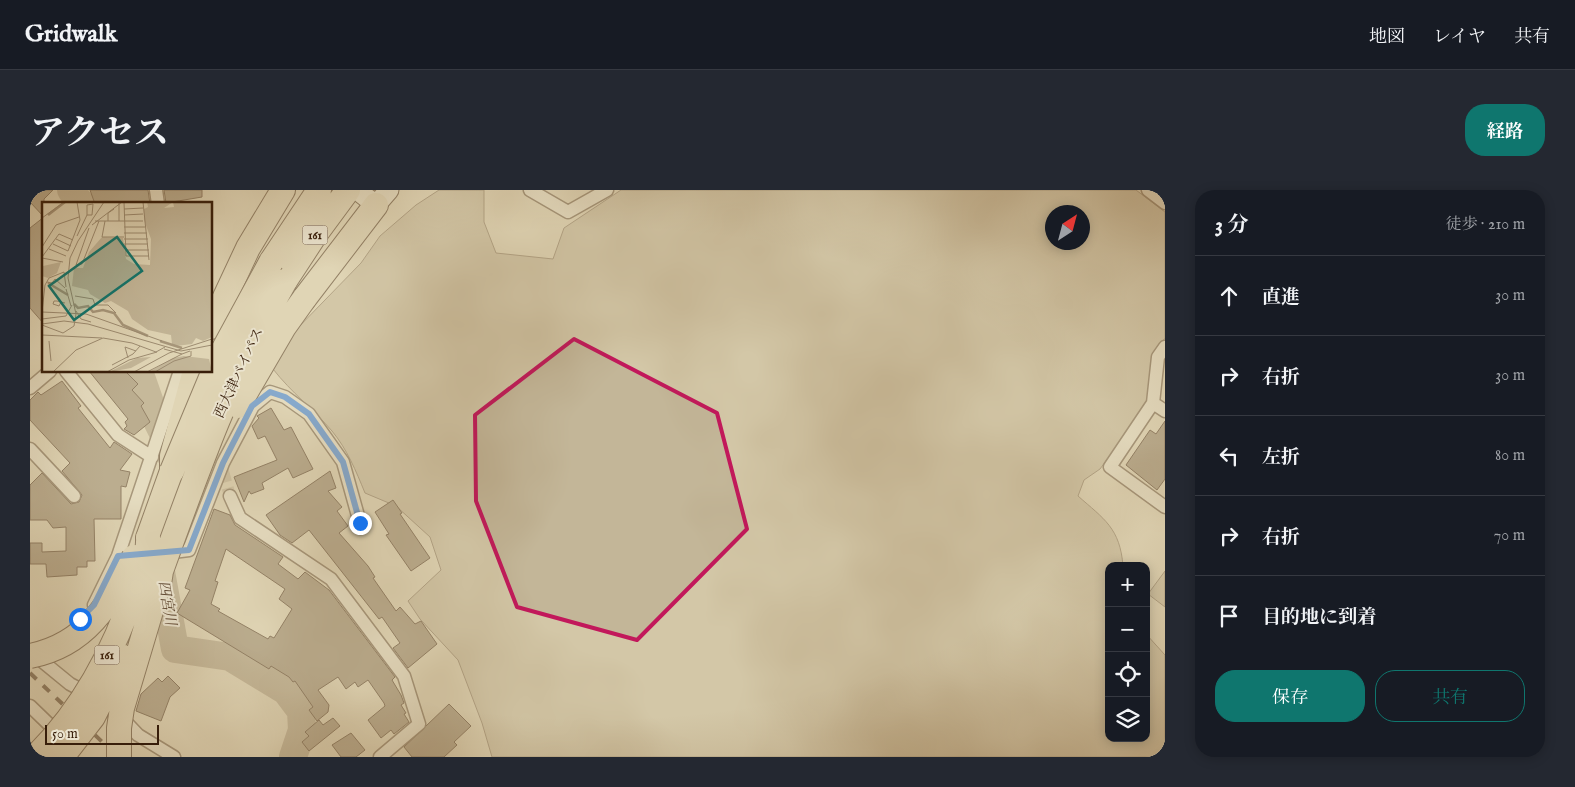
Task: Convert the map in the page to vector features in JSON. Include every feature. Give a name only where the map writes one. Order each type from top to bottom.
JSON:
[{"type":"highway","points":[[212,325],[248,248],[283,190]]},
{"type":"highway","name":"西大津バイパス","points":[[157,554],[220,356],[270,262],[319,190]]},
{"type":"highway","points":[[195,372],[172,456],[184,474],[209,470],[246,392],[284,327],[304,299],[369,195]]},
{"type":"highway","name":"西大津バイパス","points":[[157,554],[184,474],[285,281],[317,232],[369,195]]},
{"type":"highway","name":"161","points":[[30,656],[51,651],[63,645],[78,636],[96,619],[115,592],[140,546],[157,554]]},
{"type":"highway","name":"161","points":[[35,757],[76,710],[108,655],[132,598],[148,549],[157,554]]},
{"type":"highway","name":"161","points":[[62,757],[80,736],[104,699],[154,580],[157,554]]},
{"type":"highway","name":"161","points":[[119,757],[119,728],[122,708],[159,584],[157,554]]},
{"type":"street","points":[[530,190],[568,212],[607,190]]},
{"type":"street","points":[[1148,190],[1165,203]]},
{"type":"street","points":[[1165,347],[1158,357],[1153,403],[1110,467],[1165,507]]},
{"type":"street","points":[[30,388],[49,372]]},
{"type":"street","points":[[67,372],[118,435],[152,457]]},
{"type":"street","points":[[30,646],[64,632],[94,605],[117,559],[180,372]]},
{"type":"street","points":[[117,559],[189,550],[223,463],[252,406],[270,392],[285,397],[309,414],[343,462],[360,523]]},
{"type":"street","points":[[1153,403],[1165,411]]},
{"type":"street","points":[[32,454],[74,496]]},
{"type":"street","points":[[230,496],[240,518],[331,579],[404,676],[419,724],[380,757]]},
{"type":"street","points":[[117,559],[139,610],[144,628],[143,650],[126,721]]},
{"type":"street","points":[[30,651],[70,684],[109,705],[138,735],[174,757]]},
{"type":"street","points":[[30,706],[68,743],[77,757]]},
{"type":"highlighted area","points":[[574,339],[717,413],[747,529],[637,640],[517,607],[476,501],[475,415]]},
{"type":"shaded area","points":[[439,190],[484,190],[484,222],[496,253],[553,259],[564,228],[621,190],[1136,190],[1165,212],[1165,338],[1162,343],[1148,404],[1100,469],[1084,480],[1078,496],[1109,525],[1118,542],[1122,562],[1105,562],[1105,742],[1150,742],[1150,638],[1165,655],[1165,757],[492,757],[482,723],[458,660],[420,619],[408,601],[441,570],[430,537],[396,506],[365,493],[351,460],[337,438],[273,369],[288,338],[361,263],[380,236],[416,205]]},
{"type":"shaded area","points":[[1165,571],[1165,607],[1150,596],[1150,591]]},
{"type":"building","points":[[30,190],[53,190],[42,202],[42,215],[30,202]]},
{"type":"building","points":[[90,190],[148,190],[150,202],[94,202]]},
{"type":"building","points":[[164,190],[202,190],[202,197],[166,202]]},
{"type":"building","points":[[42,219],[42,322],[30,308],[30,228]]},
{"type":"building","points":[[90,372],[126,372],[138,384],[132,390],[144,403],[141,406],[150,422],[134,435],[124,429],[127,426],[125,422],[128,419]]},
{"type":"building","points":[[62,381],[81,406],[78,408],[110,448],[114,442],[132,454],[120,470],[130,472],[126,487],[121,486],[121,519],[94,519],[95,561],[87,561],[87,567],[77,567],[77,575],[47,577],[46,564],[30,564],[30,543],[42,543],[42,552],[66,551],[66,527],[53,528],[47,520],[30,520],[30,485],[42,473],[71,504],[79,502],[82,495],[62,471],[70,463],[30,420],[30,400],[38,392],[41,395]]},
{"type":"building","points":[[271,408],[284,430],[291,427],[313,469],[293,478],[288,468],[262,483],[264,489],[251,494],[249,491],[244,502],[234,477],[277,460],[265,436],[258,439],[252,426],[259,418],[257,416]]},
{"type":"building","points":[[1165,421],[1165,479],[1157,490],[1126,465],[1150,430],[1156,434]]},
{"type":"building","points":[[330,471],[336,488],[328,491],[342,507],[337,511],[348,526],[339,533],[368,566],[375,577],[373,578],[396,611],[400,607],[415,624],[421,621],[437,644],[408,668],[393,648],[400,643],[382,617],[379,619],[309,530],[292,543],[280,535],[266,515]]},
{"type":"building","points":[[393,500],[402,513],[400,514],[430,558],[411,571],[386,535],[389,534],[375,512]]},
{"type":"building","points":[[214,509],[230,515],[235,525],[283,557],[278,564],[298,579],[305,572],[329,590],[395,677],[392,680],[401,695],[404,703],[401,705],[409,722],[394,734],[391,730],[381,738],[368,720],[385,706],[368,680],[358,687],[355,682],[346,689],[338,677],[318,690],[329,705],[328,712],[317,721],[309,710],[313,707],[295,681],[293,682],[289,677],[271,666],[269,669],[177,613],[190,590],[185,588]],"holes":[[[226,549],[285,589],[279,599],[292,609],[274,638],[270,636],[268,639],[218,611],[220,609],[211,604],[218,582],[215,581]]]},
{"type":"building","points":[[168,676],[180,688],[170,697],[161,721],[136,711],[141,694],[158,678],[162,682]]},
{"type":"building","points":[[449,704],[471,726],[454,742],[457,745],[444,757],[412,757],[404,747]]},
{"type":"building","points":[[333,718],[340,726],[309,751],[302,742],[309,736],[305,732],[319,720],[323,725]]},
{"type":"building","points":[[351,733],[365,750],[356,757],[341,757],[332,745]]},
{"type":"waterway","name":"四宮川","points":[[71,190],[80,202]]},
{"type":"waterway","name":"四宮川","points":[[139,372],[155,417],[168,443],[171,456]]},
{"type":"waterway","name":"四宮川","points":[[160,566],[175,649],[230,657],[286,691],[301,711],[302,730],[293,757]]},
{"type":"tunnel","points":[[213,436],[230,496]]},
{"type":"railway","points":[[30,673],[118,757]]},
{"type":"route","points":[[80,619],[94,605],[118,556],[149,555],[189,550],[223,463],[252,406],[270,392],[285,397],[309,414],[343,462],[360,523]]}]
